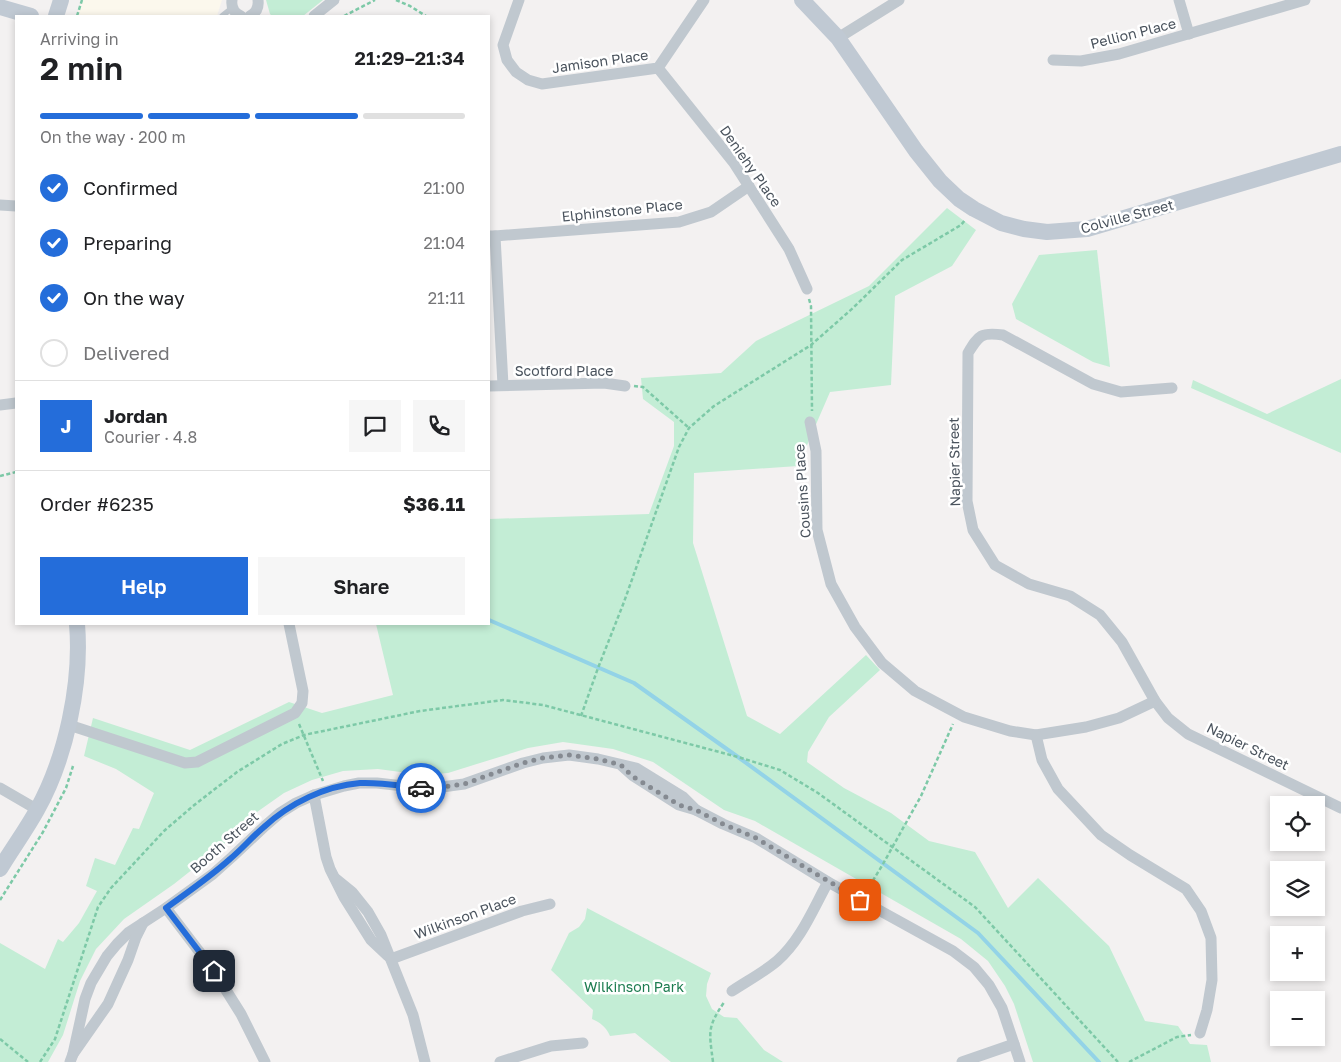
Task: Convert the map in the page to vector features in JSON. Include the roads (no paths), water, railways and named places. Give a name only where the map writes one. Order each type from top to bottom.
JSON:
[{"type":"street","points":[[56,15],[61,0]]},
{"type":"street","points":[[315,15],[334,0]]},
{"type":"street","name":"Jamison Place","points":[[519,0],[503,45],[507,60],[516,72],[528,80],[542,84],[658,68],[704,0]]},
{"type":"street","name":"Colville Street","points":[[802,0],[838,38],[916,151],[940,182],[959,199],[1001,223],[1047,232],[1087,229],[1341,154]]},
{"type":"street","points":[[838,38],[899,0]]},
{"type":"street","name":"Pellion Place","points":[[1179,0],[1189,34]]},
{"type":"street","name":"Pellion Place","points":[[1054,60],[1081,61],[1128,52],[1305,0]]},
{"type":"street","points":[[0,7],[28,15]]},
{"type":"street","name":"Deniehy Place","points":[[658,68],[734,163],[789,249],[807,289]]},
{"type":"street","name":"Elphinstone Place","points":[[492,236],[678,222],[711,212],[749,186]]},
{"type":"street","points":[[0,205],[15,206]]},
{"type":"street","name":"Scotford Place","points":[[492,236],[503,386]]},
{"type":"street","name":"Napier Street","points":[[1172,388],[1121,392],[1093,384],[1003,335],[989,333],[977,339],[968,353],[967,501],[973,530],[995,565],[1029,584],[1070,596],[1100,616],[1122,642],[1155,701],[1168,718],[1188,734],[1341,808]]},
{"type":"street","name":"Scotford Place","points":[[490,386],[604,383],[625,386]]},
{"type":"street","points":[[0,405],[15,403]]},
{"type":"street","name":"Cousins Place","points":[[810,422],[816,451],[817,530],[831,584],[855,627],[882,663],[915,691],[964,717],[1010,731],[1036,735],[1086,727],[1119,718],[1155,701]]},
{"type":"street","points":[[0,869],[38,810],[59,763],[69,725],[77,673],[77,625]]},
{"type":"street","points":[[69,725],[185,763],[197,762],[295,713],[302,703],[303,692],[289,625]]},
{"type":"street","points":[[1036,735],[1042,760],[1058,789],[1101,835],[1186,889],[1202,911],[1211,938],[1212,980],[1207,1010],[1200,1034]]},
{"type":"street","name":"Booth Street","points":[[71,1058],[85,998],[95,976],[117,944],[130,932],[213,874],[280,813],[296,803],[328,790],[359,784],[377,783],[421,788],[464,784],[523,763],[569,755],[598,759],[636,768],[683,797],[696,810],[756,838],[828,882],[953,951],[974,967],[989,985],[1002,1008],[1020,1062]]},
{"type":"street","points":[[0,788],[38,810]]},
{"type":"street","points":[[314,795],[330,869],[336,879],[352,892],[368,912],[382,935],[413,1015],[425,1062]]},
{"type":"street","points":[[732,991],[778,960],[790,947],[828,882]]},
{"type":"street","name":"Wilkinson Place","points":[[391,959],[522,911],[550,904]]},
{"type":"street","points":[[166,908],[214,971],[241,1014],[265,1062]]},
{"type":"street","name":"Booth Street","points":[[71,1058],[108,1004],[144,922]]},
{"type":"street","points":[[500,1062],[551,1046],[583,1043]]},
{"type":"street","points":[[962,1062],[1014,1044]]},
{"type":"lane","points":[[224,15],[235,8]]},
{"type":"waterway","points":[[490,620],[634,683],[738,757],[978,933],[1099,1062]]},
{"type":"park label","name":"Wilkinson Park","points":[[634,986]]}]
